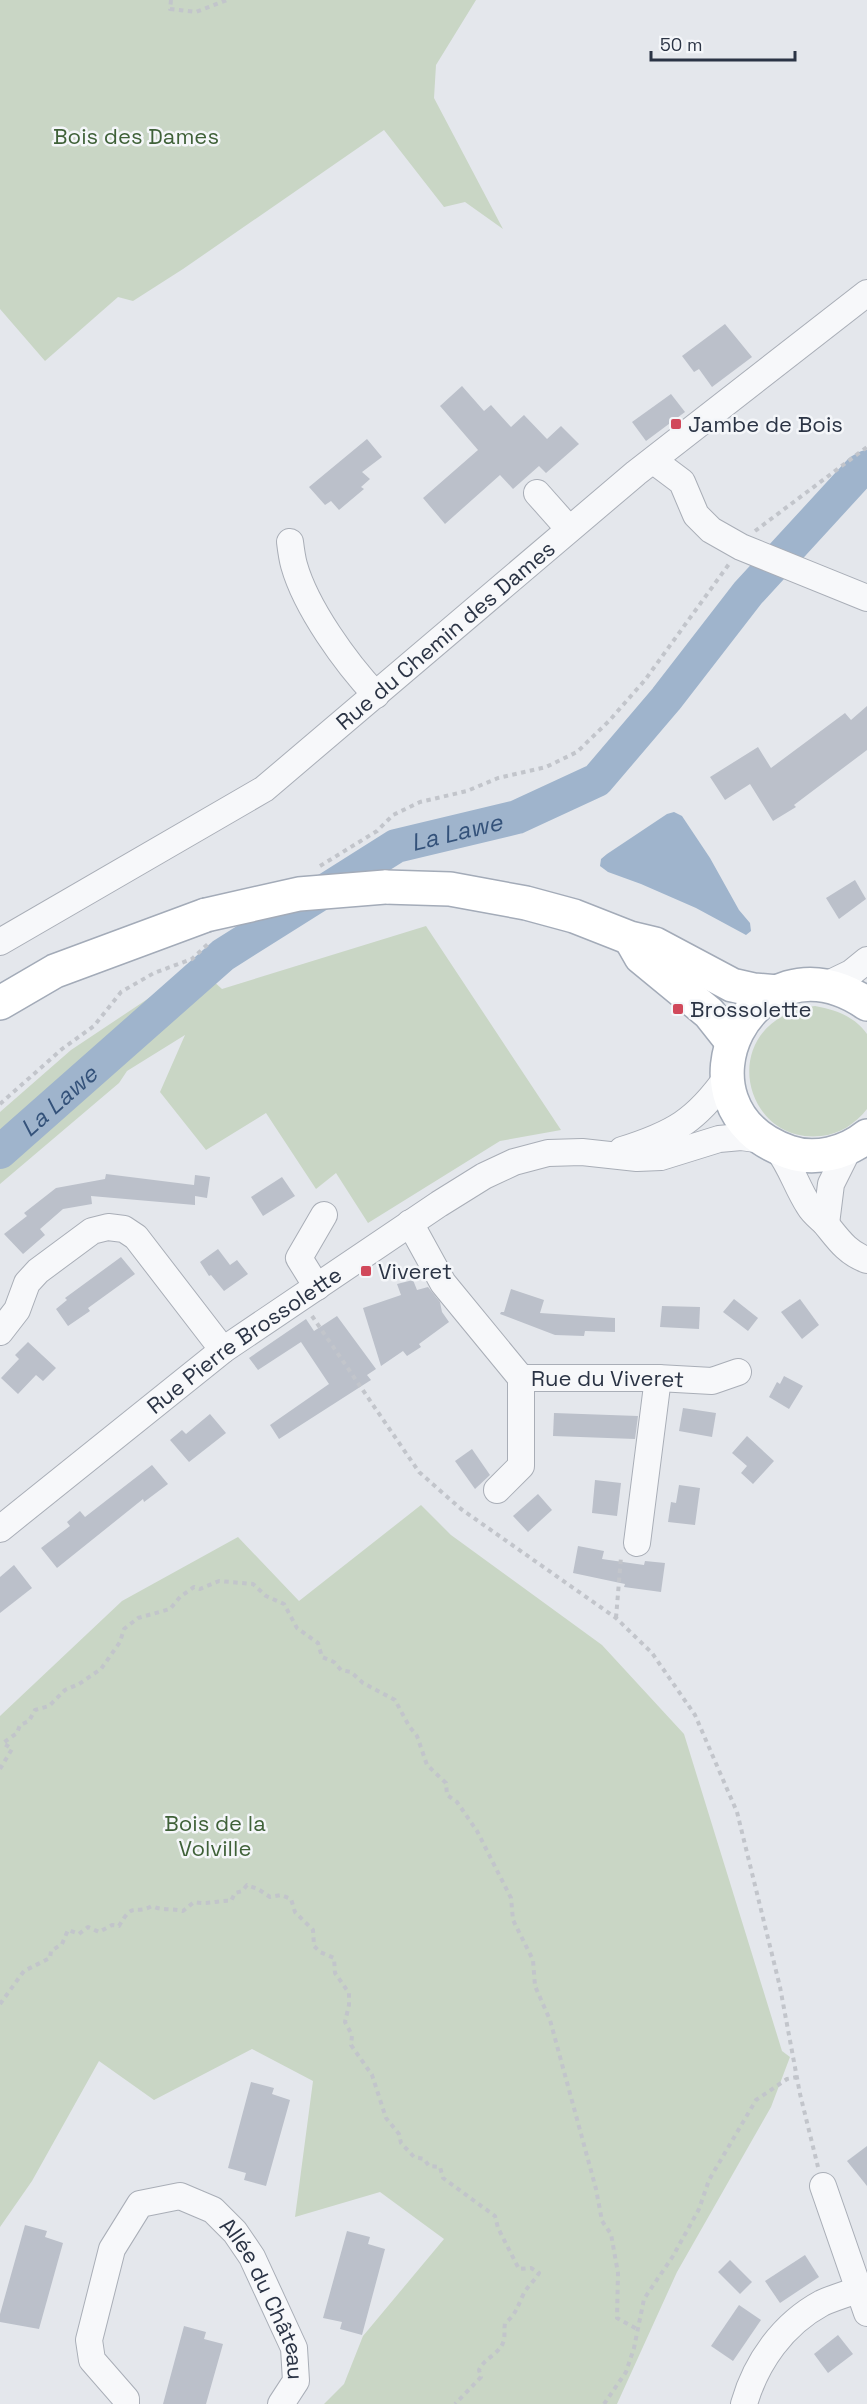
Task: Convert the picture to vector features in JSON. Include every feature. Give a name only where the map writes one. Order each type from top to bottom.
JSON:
[{"type":"main road","points":[[0,1003],[55,971],[212,925],[299,894],[385,887],[450,889],[526,903],[590,921],[630,938],[655,944],[732,985],[778,992]]},
{"type":"main road","points":[[630,938],[641,957],[709,1013],[729,1057]]},
{"type":"main road","points":[[861,1142],[831,1154],[813,1156],[795,1154],[770,1144],[742,1119],[730,1092],[729,1057],[739,1026],[763,1000],[778,992],[802,985],[826,985],[841,989],[867,1004]]},
{"type":"street","name":"Rue du Chemin des Dames","points":[[0,942],[264,789],[569,529],[689,431],[867,293]]},
{"type":"street","points":[[654,461],[682,483],[696,515],[711,530],[749,549],[867,598]]},
{"type":"street","points":[[537,493],[569,529]]},
{"type":"street","points":[[290,542],[294,565],[310,603],[351,666],[376,695]]},
{"type":"street","points":[[590,921],[704,1018],[729,1057]]},
{"type":"street","points":[[826,985],[851,973],[867,960]]},
{"type":"street","name":"Rue Pierre Brossolette","points":[[607,1154],[653,1140],[679,1127],[703,1108],[729,1057]]},
{"type":"street","name":"Rue Pierre Brossolette","points":[[0,1529],[223,1350],[410,1223],[484,1176],[514,1162],[548,1153],[607,1154],[637,1158],[661,1157],[719,1138],[741,1137],[770,1144]]},
{"type":"street","points":[[826,1224],[831,1184],[861,1142]]},
{"type":"street","points":[[770,1144],[789,1164],[809,1207],[826,1224],[836,1239],[856,1256],[867,1260]]},
{"type":"street","points":[[308,1292],[299,1258],[324,1215]]},
{"type":"street","name":"Rue du Viveret","points":[[410,1223],[443,1283],[521,1378],[658,1378],[712,1381],[738,1372]]},
{"type":"street","points":[[0,1332],[17,1310],[27,1283],[38,1271],[92,1231],[108,1227],[124,1229],[136,1237],[223,1350]]},
{"type":"street","points":[[497,1490],[521,1466],[521,1378]]},
{"type":"street","points":[[637,1543],[658,1378]]},
{"type":"street","points":[[744,2404],[748,2389],[764,2356],[788,2328],[822,2304],[862,2302],[823,2186]]},
{"type":"street","name":"Allée du Château","points":[[126,2404],[126,2399],[92,2360],[88,2340],[112,2249],[140,2204],[180,2196],[213,2210],[235,2232],[252,2257],[294,2348],[296,2381],[281,2404]]},
{"type":"path","points":[[171,0],[170,9],[196,12],[227,0]]},
{"type":"path","points":[[311,872],[377,831],[393,815],[420,802],[467,791],[498,778],[546,767],[577,752],[609,721],[645,680],[749,549],[744,539],[867,447]]},
{"type":"path","points":[[0,1104],[62,1049],[94,1026],[121,992],[154,973],[192,959],[212,925]]},
{"type":"path","points":[[308,1292],[419,1472],[461,1509],[616,1618],[652,1653],[695,1715],[737,1812],[780,1987],[797,2077],[823,2186]]},
{"type":"path","points":[[616,1618],[622,1542],[637,1543]]},
{"type":"path","points":[[0,1769],[12,1749],[3,1743],[17,1733],[20,1725],[29,1721],[35,1710],[49,1706],[65,1690],[79,1684],[101,1669],[120,1642],[124,1629],[138,1618],[170,1609],[180,1597],[194,1587],[200,1589],[219,1581],[253,1584],[266,1596],[284,1604],[297,1628],[318,1642],[322,1657],[395,1700],[417,1736],[427,1765],[446,1783],[447,1795],[457,1802],[477,1831],[511,1898],[513,1920],[533,1960],[535,1986],[550,2020],[596,2189],[602,2221],[611,2234],[618,2273],[616,2318],[637,2330]]},
{"type":"path","points":[[0,2004],[24,1971],[50,1958],[51,1952],[62,1944],[68,1930],[80,1934],[88,1926],[99,1932],[112,1925],[119,1926],[127,1912],[138,1908],[146,1909],[152,1905],[161,1910],[173,1908],[183,1911],[194,1902],[206,1905],[219,1900],[231,1901],[235,1893],[242,1891],[248,1885],[270,1897],[281,1895],[291,1899],[296,1912],[312,1930],[315,1946],[320,1952],[334,1958],[335,1973],[349,1993],[345,2022],[352,2035],[351,2044],[372,2075],[386,2118],[399,2134],[401,2143],[414,2157],[424,2159],[429,2166],[440,2168],[443,2178],[495,2216],[498,2228],[519,2270],[531,2268],[539,2273],[525,2291],[513,2317],[505,2323],[505,2339],[492,2358],[483,2362],[479,2370],[481,2377],[455,2404]]},
{"type":"path","points":[[604,2404],[626,2372],[644,2299],[694,2220],[709,2180],[756,2100],[787,2079],[797,2077]]},
{"type":"green space","name":"Bois des Dames","points":[[0,0],[476,0],[436,65],[434,98],[503,229],[465,202],[444,207],[384,130],[133,301],[118,297],[45,361],[0,309]]},
{"type":"green space","points":[[426,926],[561,1130],[500,1141],[368,1223],[336,1173],[316,1189],[266,1113],[206,1150],[160,1092],[185,1035],[127,1071],[119,1083],[0,1184],[0,1112],[71,1050],[197,966],[222,989]]},
{"type":"green space","points":[[815,1006],[844,1015],[867,1034],[867,1109],[847,1127],[821,1136],[793,1134],[772,1121],[757,1103],[750,1080],[751,1056],[762,1033],[783,1016]]},
{"type":"green space","name":"Bois de la Volville","points":[[421,1505],[451,1535],[602,1645],[684,1734],[782,2051],[790,2057],[771,2107],[677,2272],[617,2404],[324,2404],[344,2384],[363,2336],[444,2239],[380,2192],[295,2217],[313,2081],[252,2049],[154,2100],[99,2061],[32,2181],[0,2227],[0,1716],[122,1601],[238,1537],[299,1601]]},
{"type":"water","points":[[674,812],[682,816],[710,858],[739,910],[750,923],[751,931],[746,935],[696,908],[608,872],[600,866],[601,859],[607,854],[667,814]]},
{"type":"building","points":[[725,324],[752,357],[712,387],[699,369],[694,372],[682,356]]},
{"type":"building","points":[[462,386],[484,411],[491,405],[511,427],[524,415],[547,439],[561,426],[579,444],[546,473],[539,466],[513,489],[500,475],[445,524],[423,498],[478,450],[440,406]]},
{"type":"building","points":[[671,394],[685,412],[646,441],[632,422]]},
{"type":"building","points":[[367,439],[382,457],[362,472],[370,479],[361,487],[364,489],[339,510],[331,501],[325,505],[309,487]]},
{"type":"building","points":[[867,706],[867,750],[794,805],[796,807],[773,821],[750,784],[725,800],[710,777],[758,747],[771,768],[845,713],[851,720]]},
{"type":"building","points":[[855,880],[866,899],[839,919],[826,898]]},
{"type":"building","points":[[106,1174],[194,1185],[195,1175],[210,1177],[207,1198],[195,1196],[195,1205],[91,1196],[92,1204],[63,1209],[40,1229],[45,1235],[23,1254],[4,1234],[27,1216],[24,1213],[56,1188],[105,1179]]},
{"type":"building","points":[[282,1177],[295,1196],[263,1216],[251,1197]]},
{"type":"building","points":[[218,1249],[230,1265],[237,1260],[248,1274],[224,1291],[211,1275],[209,1276],[200,1262]]},
{"type":"building","points":[[121,1257],[135,1274],[88,1308],[90,1311],[68,1326],[56,1309],[67,1300],[65,1298]]},
{"type":"building","points":[[413,1280],[417,1290],[428,1287],[440,1302],[442,1312],[449,1322],[419,1344],[421,1347],[407,1356],[403,1351],[381,1366],[363,1308],[401,1295],[397,1284]]},
{"type":"building","points":[[511,1289],[544,1300],[540,1313],[615,1318],[615,1332],[585,1331],[584,1336],[555,1335],[500,1314],[504,1312]]},
{"type":"building","points":[[734,1299],[758,1318],[748,1331],[723,1312]]},
{"type":"building","points":[[800,1299],[819,1325],[802,1339],[781,1312]]},
{"type":"building","points":[[662,1306],[700,1307],[699,1329],[660,1327]]},
{"type":"building","points":[[337,1316],[376,1369],[367,1375],[371,1380],[279,1439],[270,1425],[329,1384],[301,1342],[258,1370],[249,1358],[306,1319],[314,1331]]},
{"type":"building","points":[[28,1342],[56,1368],[43,1381],[36,1375],[18,1394],[1,1378],[19,1359],[15,1355]]},
{"type":"building","points":[[784,1376],[803,1386],[789,1409],[769,1397],[777,1382],[780,1384]]},
{"type":"building","points":[[683,1408],[716,1413],[712,1437],[679,1431]]},
{"type":"building","points":[[554,1413],[638,1416],[635,1439],[553,1436]]},
{"type":"building","points":[[210,1414],[226,1433],[189,1462],[170,1440],[182,1430],[186,1434]]},
{"type":"building","points":[[747,1436],[774,1461],[753,1484],[741,1473],[747,1466],[732,1453]]},
{"type":"building","points":[[472,1449],[490,1475],[475,1489],[455,1461]]},
{"type":"building","points":[[152,1465],[168,1484],[144,1502],[143,1499],[57,1568],[41,1548],[70,1526],[67,1522],[80,1511],[85,1517]]},
{"type":"building","points":[[595,1480],[621,1483],[617,1516],[592,1513]]},
{"type":"building","points":[[679,1485],[700,1488],[695,1525],[668,1522],[671,1502],[676,1503]]},
{"type":"building","points":[[538,1494],[552,1510],[528,1532],[513,1516]]},
{"type":"building","points":[[578,1546],[604,1551],[602,1559],[644,1565],[645,1561],[665,1563],[661,1592],[624,1587],[625,1584],[573,1573]]},
{"type":"building","points":[[14,1565],[32,1588],[0,1613],[0,1577]]},
{"type":"building","points":[[251,2082],[274,2088],[272,2094],[290,2100],[266,2186],[244,2180],[246,2173],[228,2168]]},
{"type":"building","points":[[867,2146],[867,2186],[847,2161]]},
{"type":"building","points":[[25,2225],[47,2231],[45,2237],[63,2243],[39,2329],[0,2322],[0,2314]]},
{"type":"building","points":[[347,2231],[370,2237],[368,2244],[385,2249],[362,2335],[340,2329],[342,2322],[323,2318]]},
{"type":"building","points":[[805,2255],[819,2277],[780,2303],[765,2281]]},
{"type":"building","points":[[730,2260],[752,2282],[740,2294],[718,2272]]},
{"type":"building","points":[[739,2305],[761,2320],[733,2361],[711,2346]]},
{"type":"building","points":[[184,2326],[206,2332],[204,2339],[223,2344],[206,2404],[163,2404]]},
{"type":"building","points":[[838,2335],[853,2354],[828,2373],[814,2354]]},
{"type":"waterway","name":"La Lawe","points":[[0,1152],[223,955],[396,846],[517,817],[597,780],[666,699],[748,593],[860,471],[867,467]]},
{"type":"place","name":"Jambe de Bois","points":[[676,424]]},
{"type":"place","name":"Brossolette","points":[[678,1009]]},
{"type":"place","name":"Viveret","points":[[366,1271]]}]
